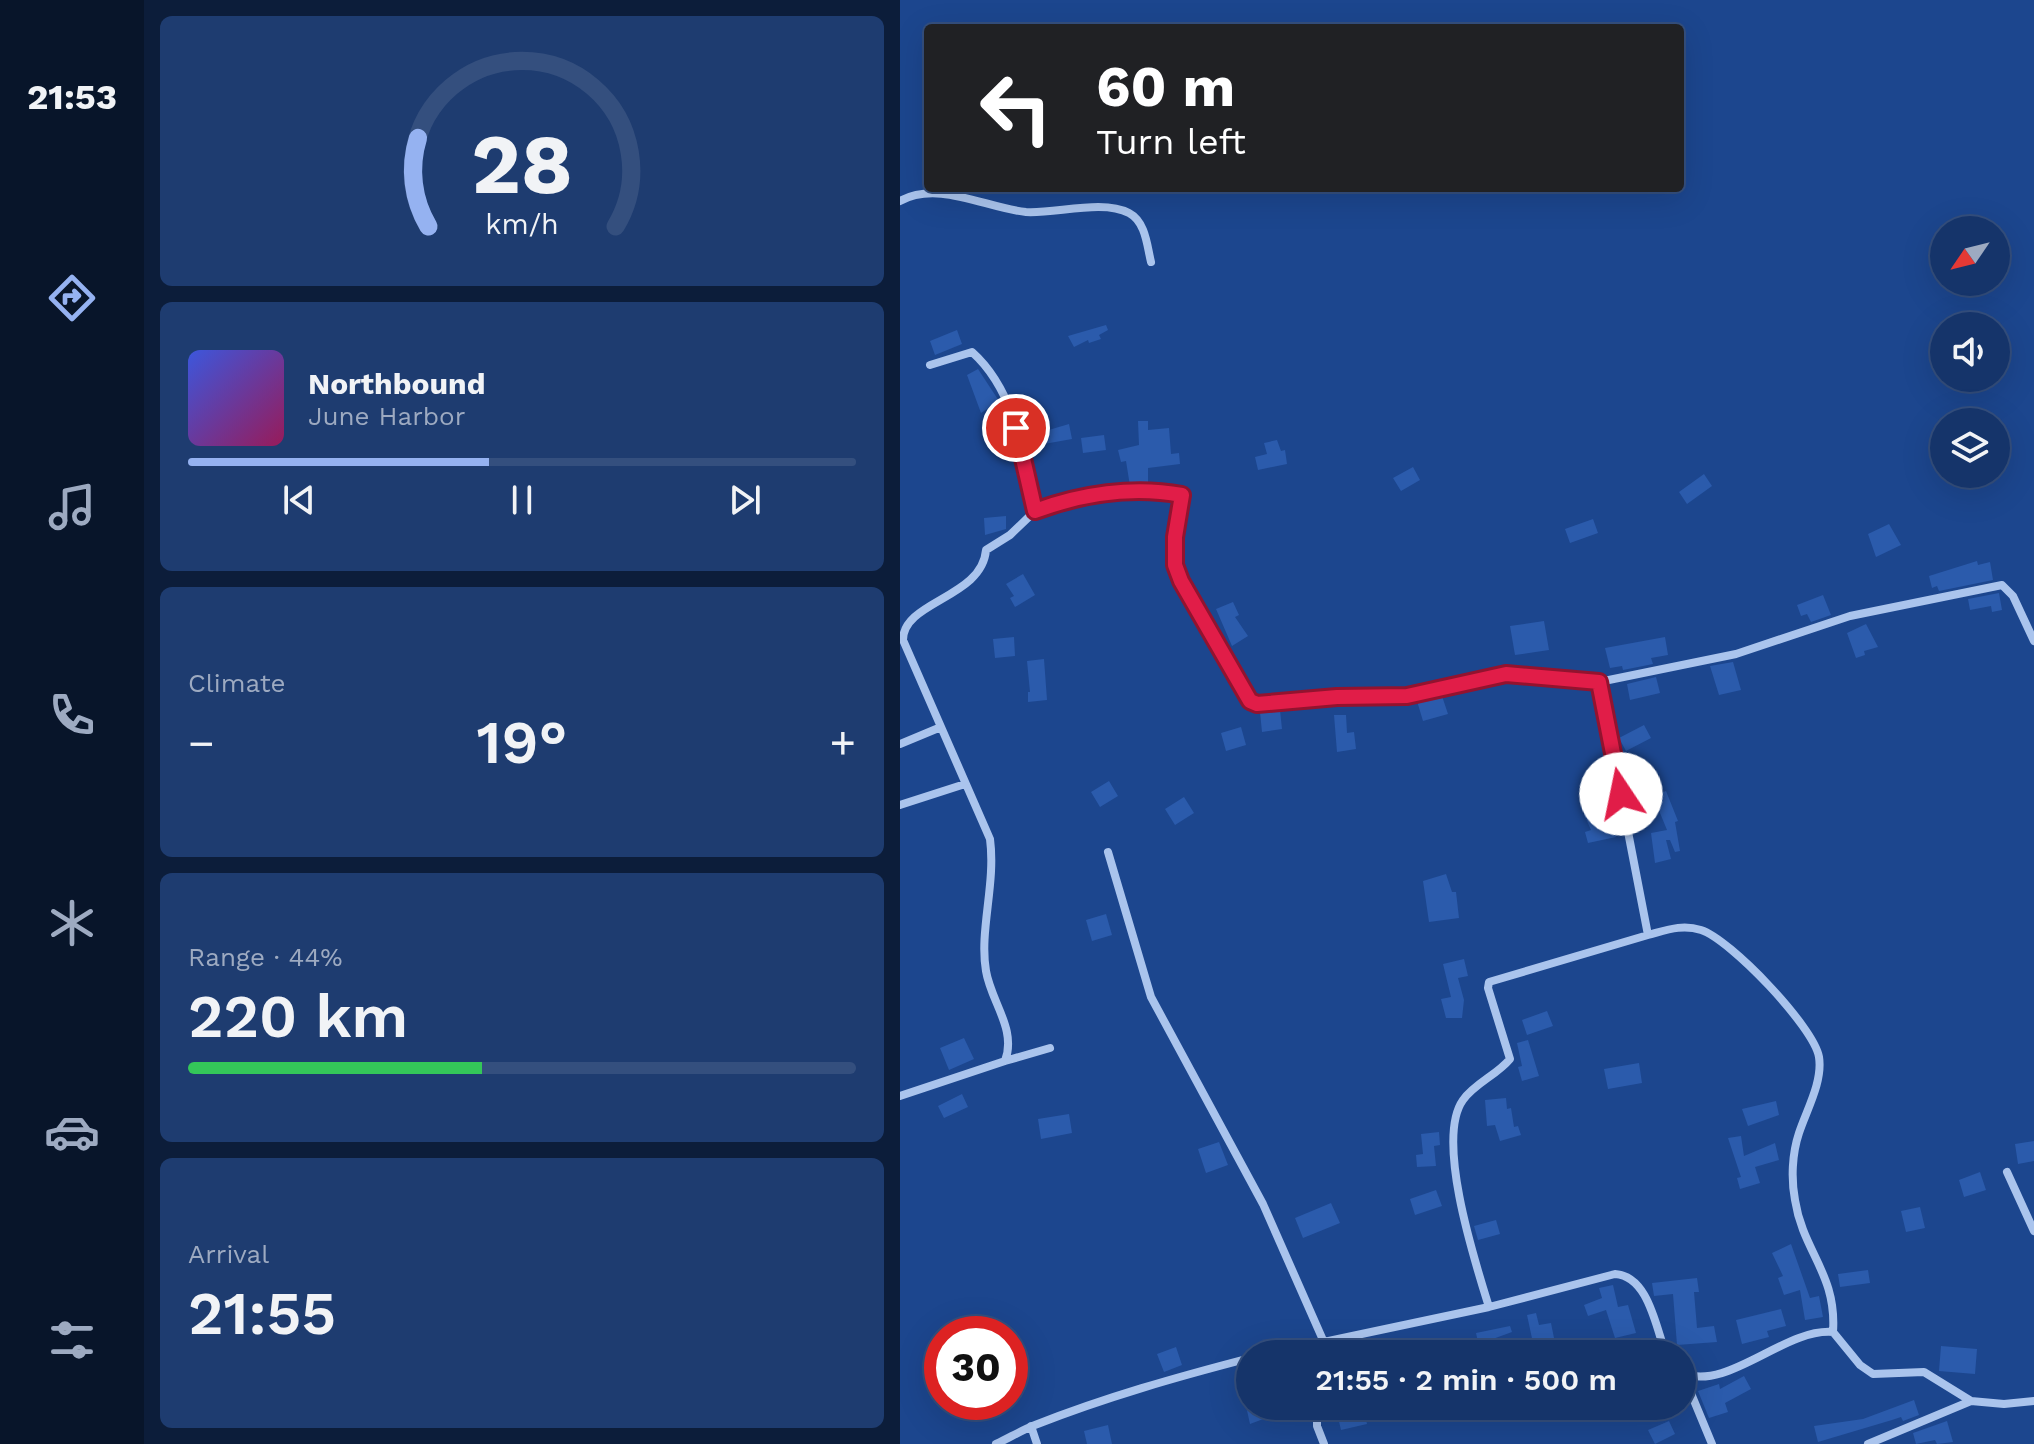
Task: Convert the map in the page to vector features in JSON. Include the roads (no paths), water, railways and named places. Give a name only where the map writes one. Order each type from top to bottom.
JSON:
[{"type":"street","points":[[900,201],[928,193],[1027,212],[1118,210],[1133,216],[1140,225],[1151,262]]},
{"type":"street","points":[[930,365],[972,352],[986,365],[1004,396],[1016,428],[1035,511]]},
{"type":"street","points":[[1005,1061],[1008,1033],[988,982],[985,962],[993,874],[990,839],[903,640],[910,620],[970,582],[984,564],[986,550],[1010,535],[1035,511],[1069,499],[1113,492],[1182,495],[1175,537],[1175,565],[1239,684],[1250,701],[1257,704],[1337,697],[1407,696],[1506,674],[1599,682],[1736,654],[1862,613],[2002,585],[2013,596],[2034,641]]},
{"type":"street","points":[[1599,682],[1648,935]]},
{"type":"street","points":[[900,744],[941,727]]},
{"type":"street","points":[[900,805],[965,784]]},
{"type":"street","points":[[1108,852],[1151,997],[1263,1204],[1318,1340]]},
{"type":"street","points":[[1489,1307],[1471,1246],[1452,1134],[1457,1109],[1463,1100],[1510,1059],[1488,988],[1489,982],[1683,926],[1722,939],[1801,1023],[1812,1040],[1819,1059],[1811,1102],[1798,1136],[1792,1177],[1801,1226],[1832,1296],[1833,1332],[1860,1365],[1873,1374],[1924,1372],[1971,1401],[2004,1404],[2034,1401]]},
{"type":"street","points":[[900,1096],[1050,1048]]},
{"type":"street","points":[[2007,1172],[2034,1231]]},
{"type":"street","points":[[1323,1340],[1489,1307],[1602,1276],[1622,1274],[1634,1283],[1646,1300],[1661,1340]]},
{"type":"street","points":[[1696,1378],[1716,1374],[1815,1332],[1833,1332]]},
{"type":"street","points":[[996,1444],[1031,1426],[1168,1379],[1236,1362]]},
{"type":"street","points":[[1868,1444],[1971,1401]]},
{"type":"street","points":[[1696,1405],[1712,1444]]},
{"type":"street","points":[[1317,1420],[1324,1444]]},
{"type":"street","points":[[1031,1426],[1037,1444]]}]
